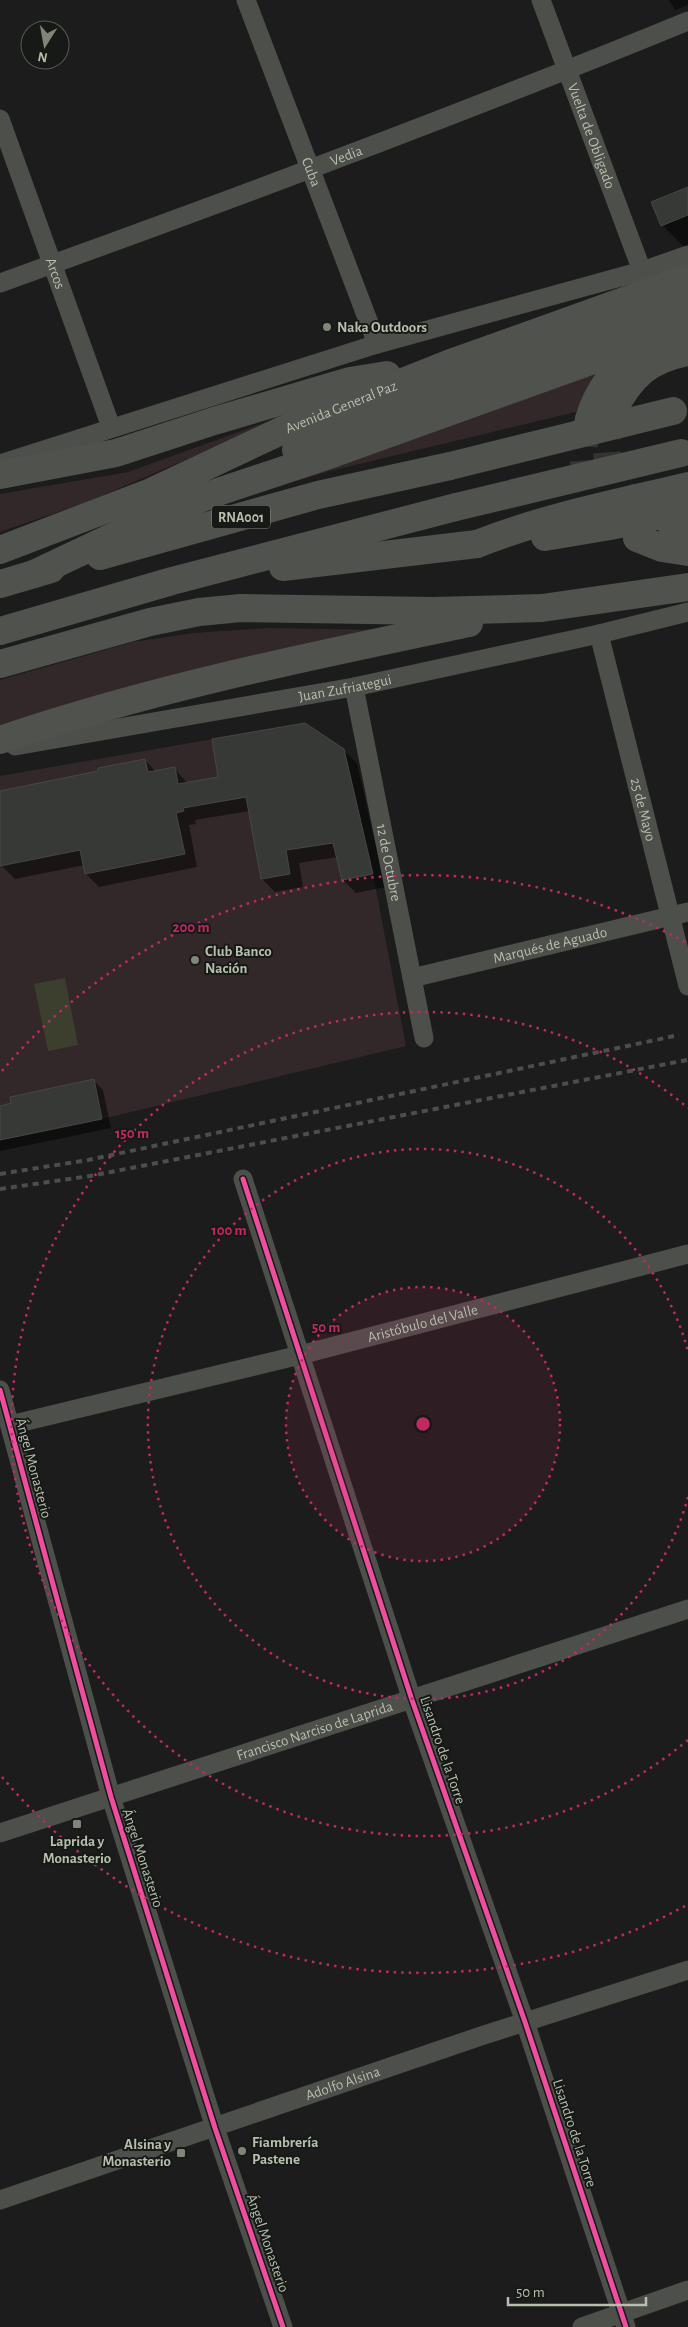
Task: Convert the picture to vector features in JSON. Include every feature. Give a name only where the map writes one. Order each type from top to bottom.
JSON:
[{"type":"highway","name":"Avenida General Paz","points":[[0,550],[151,492],[283,430],[448,364],[688,278]]},
{"type":"highway","points":[[212,494],[321,437],[688,304]]},
{"type":"highway","points":[[34,574],[150,519],[212,494],[326,456],[596,359],[688,331]]},
{"type":"highway","points":[[661,339],[630,357],[614,371],[598,396],[601,415],[624,392],[642,370],[661,359],[688,352]]},
{"type":"highway","points":[[0,475],[116,453],[214,421],[350,381],[448,364]]},
{"type":"highway","name":"RNA001","points":[[0,584],[149,544],[318,495],[450,466],[680,409]]},
{"type":"highway","points":[[0,631],[172,581],[456,507],[684,452]]},
{"type":"highway","points":[[471,544],[516,528],[688,486]]},
{"type":"highway","points":[[172,581],[471,544],[519,541],[610,526],[682,521]]},
{"type":"highway","points":[[637,538],[662,548],[688,552]]},
{"type":"highway","points":[[0,740],[69,716],[236,673],[542,608],[688,587]]},
{"type":"highway","points":[[0,664],[150,622],[216,610],[292,607],[433,611],[542,608]]},
{"type":"street","name":"Cuba","points":[[246,0],[377,344]]},
{"type":"street","name":"Vuelta de Obligado","points":[[542,0],[642,271]]},
{"type":"street","name":"Vedia","points":[[0,283],[310,169],[568,70],[688,21]]},
{"type":"street","name":"Arcos","points":[[0,118],[111,427]]},
{"type":"street","points":[[0,464],[111,427],[377,344],[642,271],[688,256]]},
{"type":"street","name":"Juan Zufriategui","points":[[0,748],[354,687],[599,634],[688,612]]},
{"type":"street","name":"25 de Mayo","points":[[599,634],[679,914],[688,986]]},
{"type":"street","name":"12 de Octubre","points":[[354,687],[424,1038]]},
{"type":"street","name":"Marqués de Aguado","points":[[412,978],[679,914]]},
{"type":"street","name":"Lisandro de la Torre","points":[[243,1179],[412,1700],[525,2022],[624,2320]]},
{"type":"street","name":"Aristóbulo del Valle","points":[[10,1425],[300,1355],[688,1254]]},
{"type":"street","name":"Ángel Monasterio","points":[[0,1390],[111,1797],[215,2128],[283,2327]]},
{"type":"street","name":"Francisco Narciso de Laprida","points":[[0,1833],[688,1609]]},
{"type":"street","name":"Adolfo Alsina","points":[[0,2200],[525,2022],[688,1970]]},
{"type":"street","points":[[582,2327],[624,2320],[688,2290]]},
{"type":"shaded area","points":[[600,368],[580,411],[330,471],[270,489]]},
{"type":"shaded area","points":[[272,420],[272,423],[87,502],[0,532],[0,494],[128,472]]},
{"type":"shaded area","points":[[267,628],[384,630],[0,729],[0,680],[133,642],[194,633]]},
{"type":"shaded area","name":"Club Banco Nación","points":[[305,723],[344,749],[373,874],[406,1046],[102,1119],[0,1140],[0,776]]},
{"type":"shaded area","points":[[65,978],[78,1045],[48,1051],[34,984]]},
{"type":"building","points":[[688,187],[688,215],[661,226],[651,202]]},
{"type":"building","points":[[305,723],[344,749],[373,874],[342,880],[333,843],[286,850],[290,874],[261,879],[246,797],[183,808],[184,811],[176,813],[185,854],[85,874],[80,850],[0,866],[0,791],[98,771],[98,768],[145,759],[148,772],[175,767],[178,784],[218,777],[212,739]]},
{"type":"building","points":[[94,1079],[102,1119],[0,1140],[0,1106],[11,1103],[10,1097]]},
{"type":"tunnel","points":[[613,411],[607,440],[610,468],[622,493],[644,513]]},
{"type":"tunnel","points":[[589,419],[584,448],[586,476],[597,501],[616,524]]},
{"type":"railway","points":[[0,1174],[88,1160],[679,1035]]},
{"type":"railway","points":[[0,1189],[90,1176],[687,1060]]},
{"type":"cycle path","points":[[243,1179],[412,1700],[525,2022],[626,2327]]},
{"type":"cycle path","points":[[0,1390],[111,1797],[215,2128],[283,2327]]},
{"type":"place","name":"Naka Outdoors","points":[[327,327]]},
{"type":"place","name":"Club Banco Nación","points":[[195,960]]},
{"type":"place","name":"Laprida y Monasterio","points":[[77,1824]]},
{"type":"place","name":"Fiambrería Pastene","points":[[242,2151]]},
{"type":"place","name":"Alsina y Monasterio","points":[[181,2153]]}]
